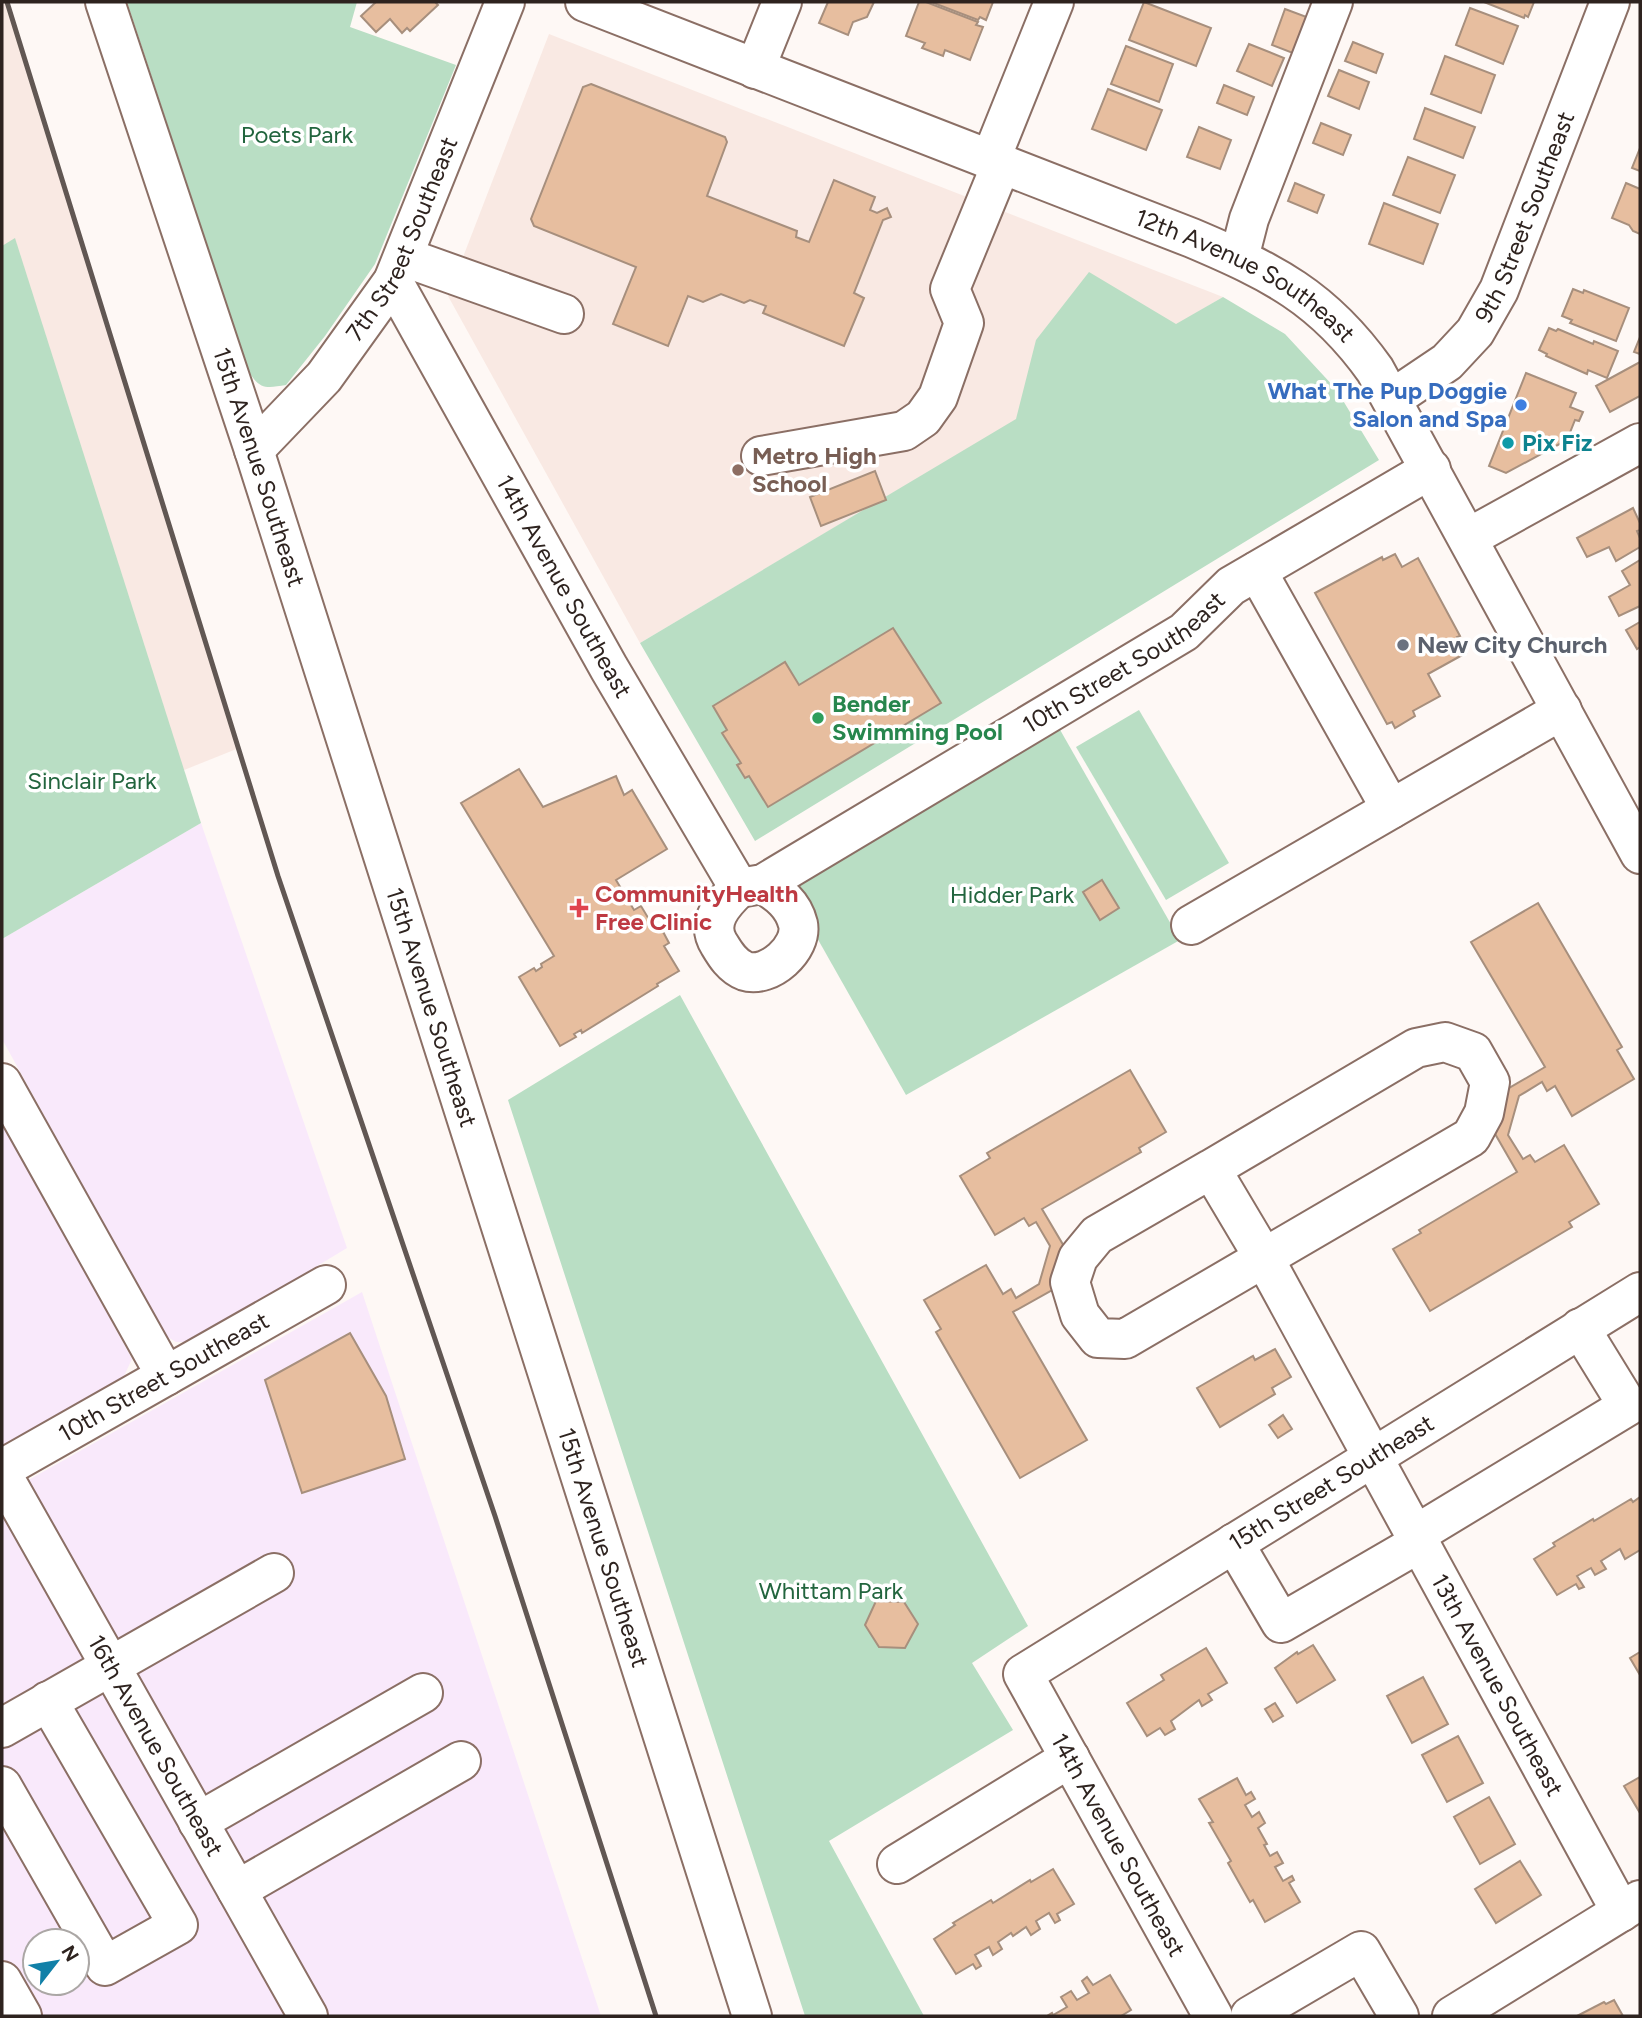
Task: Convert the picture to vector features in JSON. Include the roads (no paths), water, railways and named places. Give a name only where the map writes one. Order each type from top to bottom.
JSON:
[{"type":"street","name":"15th Avenue Southeast","points":[[105,2],[254,450],[751,2016]]},
{"type":"street","name":"7th Street Southeast","points":[[254,450],[324,377],[399,269],[505,2]]},
{"type":"street","name":"12th Avenue Southeast","points":[[585,2],[1239,258],[1302,293],[1353,340],[1392,399],[1640,854]]},
{"type":"street","points":[[755,69],[782,2]]},
{"type":"street","points":[[761,456],[904,430],[923,418],[938,397],[964,323],[950,289],[1054,2]]},
{"type":"street","points":[[1239,258],[1249,219],[1333,2]]},
{"type":"street","name":"9th Street Southeast","points":[[1392,399],[1447,362],[1475,332],[1499,290],[1610,2]]},
{"type":"street","points":[[399,269],[564,314]]},
{"type":"street","name":"14th Avenue Southeast","points":[[399,269],[609,668],[751,886]]},
{"type":"street","points":[[1468,538],[1640,443]]},
{"type":"street","name":"10th Street Southeast","points":[[751,886],[1184,632],[1231,586],[1431,469]]},
{"type":"street","points":[[1257,571],[1391,809]]},
{"type":"street","points":[[1191,925],[1562,710]]},
{"type":"street","points":[[1445,1042],[1473,1052],[1490,1082],[1484,1113],[1471,1137],[1125,1339],[1098,1338],[1080,1315],[1070,1282],[1077,1258],[1097,1235],[1211,1169],[1416,1048],[1445,1042]]},
{"type":"street","points":[[2,1083],[166,1376]]},
{"type":"street","name":"13th Avenue Southeast","points":[[1211,1169],[1264,1258],[1417,1539],[1635,1905]]},
{"type":"street","name":"10th Street Southeast","points":[[2,1469],[326,1285]]},
{"type":"street","name":"15th Street Southeast","points":[[1023,1674],[1640,1292]]},
{"type":"street","points":[[1234,1543],[1281,1623],[1417,1539],[1628,1406],[1580,1328]]},
{"type":"street","name":"16th Avenue Southeast","points":[[2,1474],[308,2016]]},
{"type":"street","points":[[2,1728],[274,1573]]},
{"type":"street","name":"14th Avenue Southeast","points":[[1023,1674],[1213,2016]]},
{"type":"street","points":[[198,1822],[423,1693]]},
{"type":"street","points":[[2,1786],[105,1966],[178,1925],[48,1701]]},
{"type":"street","points":[[897,1864],[1070,1758]]},
{"type":"street","points":[[237,1890],[461,1761]]},
{"type":"street","points":[[1452,2016],[1635,1905]]},
{"type":"street","points":[[1250,2016],[1361,1951],[1399,2016]]},
{"type":"street","points":[[2,1981],[22,2016]]},
{"type":"railway","points":[[7,2],[278,876],[495,1516],[656,2016]]},
{"type":"place","name":"What The Pup Doggie Salon and Spa","points":[[1521,405]]},
{"type":"place","name":"Pix Fiz","points":[[1508,443]]},
{"type":"place","name":"Metro High School","points":[[738,470]]},
{"type":"place","name":"New City Church","points":[[1403,645]]},
{"type":"place","name":"Bender Swimming Pool","points":[[818,718]]},
{"type":"place","name":"CommunityHealth Free Clinic","points":[[579,908]]},
{"type":"park label","name":"Poets Park","points":[[297,135]]},
{"type":"park label","name":"Sinclair Park","points":[[92,781]]},
{"type":"park label","name":"Hidder Park","points":[[1012,895]]},
{"type":"park label","name":"Whittam Park","points":[[831,1591]]}]
